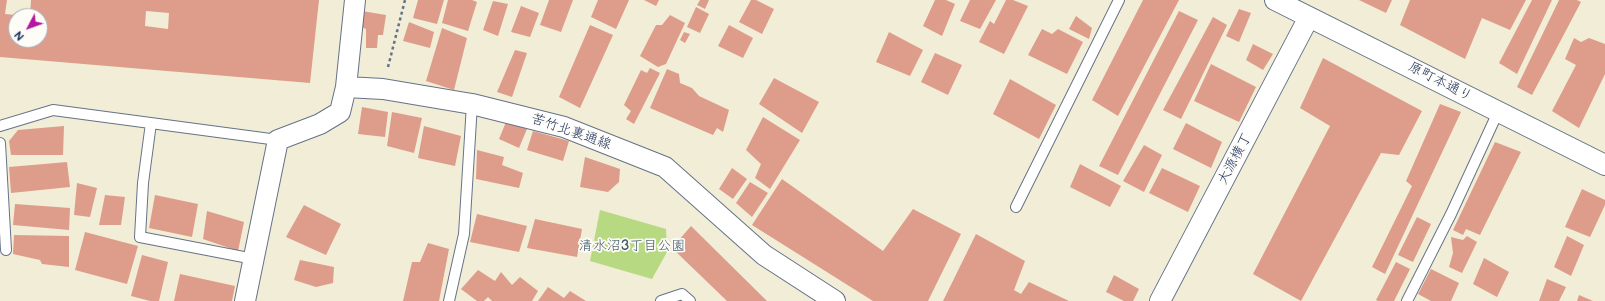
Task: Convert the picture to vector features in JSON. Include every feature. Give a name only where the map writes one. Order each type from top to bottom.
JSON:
[{"type":"street","points":[[245,301],[278,140],[320,124],[340,112],[346,87],[355,0]]},
{"type":"street","name":"原町本通り","points":[[1275,0],[1605,165]]},
{"type":"street","name":"大源横丁","points":[[1160,301],[1309,17]]},
{"type":"street","name":"苦竹北裏通線","points":[[346,87],[383,89],[472,104],[564,127],[665,167],[764,255],[831,300]]},
{"type":"lane","points":[[1016,207],[1119,0]]},
{"type":"lane","points":[[448,301],[464,234],[472,104]]},
{"type":"lane","points":[[0,126],[52,110],[278,140]]},
{"type":"lane","points":[[1407,301],[1451,214],[1498,112]]},
{"type":"lane","points":[[151,123],[143,183],[140,237],[254,259]]},
{"type":"lane","points":[[0,143],[6,250]]},
{"type":"lane","points":[[661,301],[682,294],[690,301]]},
{"type":"path","points":[[383,89],[405,0]]},
{"type":"green space","name":"清水沼3丁目公園","points":[[600,210],[666,229],[667,252],[652,279],[590,261]]},
{"type":"building","points":[[0,0],[7,0],[5,14],[8,14],[8,48],[48,48],[48,8],[30,8],[31,0],[319,0],[310,83],[0,57]],"holes":[[[146,11],[169,13],[168,29],[145,26]]]},
{"type":"building","points":[[418,0],[444,0],[437,24],[413,18]]},
{"type":"building","points":[[448,0],[472,0],[477,2],[468,31],[442,23]]},
{"type":"building","points":[[549,0],[573,0],[561,32],[540,25]]},
{"type":"building","points":[[598,0],[629,0],[616,29],[591,17]]},
{"type":"building","points":[[644,0],[659,0],[656,6]]},
{"type":"building","points":[[700,0],[709,0],[705,9],[697,5]]},
{"type":"building","points":[[751,0],[756,0],[774,9],[762,34],[739,22]]},
{"type":"building","points":[[935,0],[946,0],[955,4],[942,36],[923,26]]},
{"type":"building","points":[[970,0],[996,0],[980,29],[960,21]]},
{"type":"building","points":[[1006,0],[1013,0],[1028,6],[1004,54],[979,42],[990,21],[994,24]]},
{"type":"building","points":[[1143,0],[1179,0],[1118,116],[1092,100]]},
{"type":"building","points":[[1359,0],[1392,0],[1386,13]]},
{"type":"building","points":[[1410,0],[1526,0],[1510,30],[1482,18],[1465,59],[1400,25]]},
{"type":"building","points":[[1532,0],[1552,0],[1517,74],[1499,63]]},
{"type":"building","points":[[1559,0],[1577,0],[1581,2],[1532,95],[1517,87]]},
{"type":"building","points":[[493,1],[508,4],[498,36],[483,30]]},
{"type":"building","points":[[521,6],[539,13],[530,37],[511,32]]},
{"type":"building","points":[[696,7],[709,14],[700,33],[687,27]]},
{"type":"building","points":[[1239,9],[1251,13],[1239,42],[1226,36]]},
{"type":"building","points":[[362,11],[386,15],[383,35],[378,35],[377,48],[366,48],[366,29],[361,27]]},
{"type":"building","points":[[1179,11],[1198,20],[1118,175],[1099,166]]},
{"type":"building","points":[[670,15],[685,23],[666,64],[658,67],[640,56],[656,25],[662,25]]},
{"type":"building","points":[[1076,16],[1092,28],[1089,39],[1069,29]]},
{"type":"building","points":[[1213,17],[1227,25],[1181,119],[1163,110]]},
{"type":"building","points":[[409,22],[434,32],[430,48],[403,41]]},
{"type":"building","points":[[590,25],[613,35],[580,108],[559,97]]},
{"type":"building","points":[[729,25],[753,38],[743,58],[718,46]]},
{"type":"building","points":[[442,28],[467,38],[454,90],[426,81]]},
{"type":"building","points":[[1042,29],[1052,34],[1058,29],[1083,42],[1067,74],[1028,55]]},
{"type":"building","points":[[684,32],[690,34],[685,43],[680,40]]},
{"type":"building","points":[[889,32],[923,50],[910,76],[876,62]]},
{"type":"building","points":[[1574,38],[1581,42],[1589,38],[1605,44],[1605,74],[1579,128],[1552,111],[1576,65],[1565,59]]},
{"type":"building","points":[[1253,44],[1273,54],[1263,70],[1246,60]]},
{"type":"building","points":[[515,50],[527,53],[512,97],[497,92]]},
{"type":"building","points":[[935,53],[962,65],[948,95],[921,82]]},
{"type":"building","points":[[1323,58],[1422,111],[1399,155],[1381,153],[1301,301],[1253,274],[1330,126],[1300,108]]},
{"type":"building","points":[[1211,64],[1256,87],[1239,122],[1194,101]]},
{"type":"building","points":[[650,68],[660,73],[634,124],[626,119],[631,111],[624,105],[641,70],[647,73]]},
{"type":"building","points":[[667,69],[679,74],[680,83],[692,88],[699,96],[729,110],[723,132],[717,128],[713,135],[650,108]]},
{"type":"building","points":[[774,78],[819,102],[802,133],[759,104]]},
{"type":"building","points":[[1010,79],[1056,105],[1039,139],[993,114]]},
{"type":"building","points":[[1440,104],[1461,112],[1385,274],[1372,267],[1412,186],[1406,181]]},
{"type":"building","points":[[362,107],[388,112],[385,137],[358,134]]},
{"type":"building","points":[[392,112],[422,118],[414,153],[387,146]]},
{"type":"building","points":[[763,117],[800,140],[770,189],[755,178],[761,164],[746,150]]},
{"type":"building","points":[[506,122],[527,129],[519,148],[499,139]]},
{"type":"building","points":[[1186,123],[1222,142],[1211,168],[1173,149]]},
{"type":"building","points":[[64,126],[63,155],[11,155],[9,141],[18,130]]},
{"type":"building","points":[[424,126],[461,136],[455,166],[418,158]]},
{"type":"building","points":[[533,131],[569,141],[563,161],[527,150]]},
{"type":"building","points":[[1495,142],[1521,152],[1480,235],[1466,229],[1463,235],[1453,230]]},
{"type":"building","points":[[1144,145],[1162,155],[1144,192],[1123,181]]},
{"type":"building","points":[[477,150],[504,157],[502,165],[523,173],[519,188],[476,179]]},
{"type":"building","points":[[585,157],[620,169],[619,182],[608,192],[580,187]]},
{"type":"building","points":[[67,162],[70,187],[11,193],[9,167]]},
{"type":"building","points":[[1080,164],[1121,186],[1110,207],[1070,187]]},
{"type":"building","points":[[732,168],[747,179],[733,199],[719,189]]},
{"type":"building","points":[[1162,168],[1200,186],[1188,212],[1149,193]]},
{"type":"building","points":[[782,179],[883,251],[913,209],[961,234],[928,301],[873,301],[752,225]]},
{"type":"building","points":[[750,182],[768,193],[752,217],[736,203]]},
{"type":"building","points":[[77,183],[97,188],[90,217],[74,215]]},
{"type":"building","points":[[1582,189],[1605,200],[1605,205],[1590,237],[1565,227]]},
{"type":"building","points":[[105,195],[125,197],[121,225],[99,225]]},
{"type":"building","points":[[155,195],[198,204],[192,237],[149,228]]},
{"type":"building","points":[[15,204],[70,208],[69,230],[13,225]]},
{"type":"building","points":[[304,205],[341,224],[326,255],[286,237]]},
{"type":"building","points":[[207,211],[244,222],[238,251],[203,239]]},
{"type":"building","points":[[477,214],[527,226],[519,252],[470,242]]},
{"type":"building","points":[[1417,217],[1431,224],[1413,262],[1398,255]]},
{"type":"building","points":[[535,219],[582,229],[577,257],[527,248]]},
{"type":"building","points":[[691,226],[767,301],[727,301],[672,248]]},
{"type":"building","points":[[85,232],[138,246],[127,284],[75,270]]},
{"type":"building","points":[[976,234],[1025,261],[1014,290],[1021,294],[1029,282],[1069,301],[943,301]]},
{"type":"building","points":[[14,235],[69,236],[69,267],[42,264],[40,260],[13,254]]},
{"type":"building","points":[[1467,236],[1477,242],[1462,273],[1449,267],[1453,253],[1451,237],[1463,240]]},
{"type":"building","points":[[1567,236],[1584,245],[1571,276],[1554,267]]},
{"type":"building","points":[[428,243],[449,249],[439,301],[403,301],[412,262],[420,262]]},
{"type":"building","points":[[142,255],[168,262],[159,301],[150,301],[131,296]]},
{"type":"building","points":[[1484,258],[1509,272],[1497,297],[1473,284]]},
{"type":"building","points":[[300,260],[334,267],[333,283],[316,287],[294,280]]},
{"type":"building","points":[[1396,262],[1410,269],[1394,301],[1378,301],[1376,300]]},
{"type":"building","points":[[1431,269],[1459,283],[1451,301],[1431,301],[1418,294]]},
{"type":"building","points":[[478,270],[495,281],[501,272],[512,285],[520,277],[538,291],[532,301],[492,301],[488,297],[484,301],[477,301],[461,289]]},
{"type":"building","points":[[180,274],[235,286],[232,301],[174,301]]},
{"type":"building","points":[[1114,275],[1139,289],[1133,301],[1124,301],[1106,292]]},
{"type":"building","points":[[1547,279],[1566,287],[1559,301],[1539,301]]},
{"type":"building","points":[[548,287],[564,298],[570,291],[586,301],[538,301]]},
{"type":"building","points":[[1579,295],[1593,301],[1577,301]]}]
